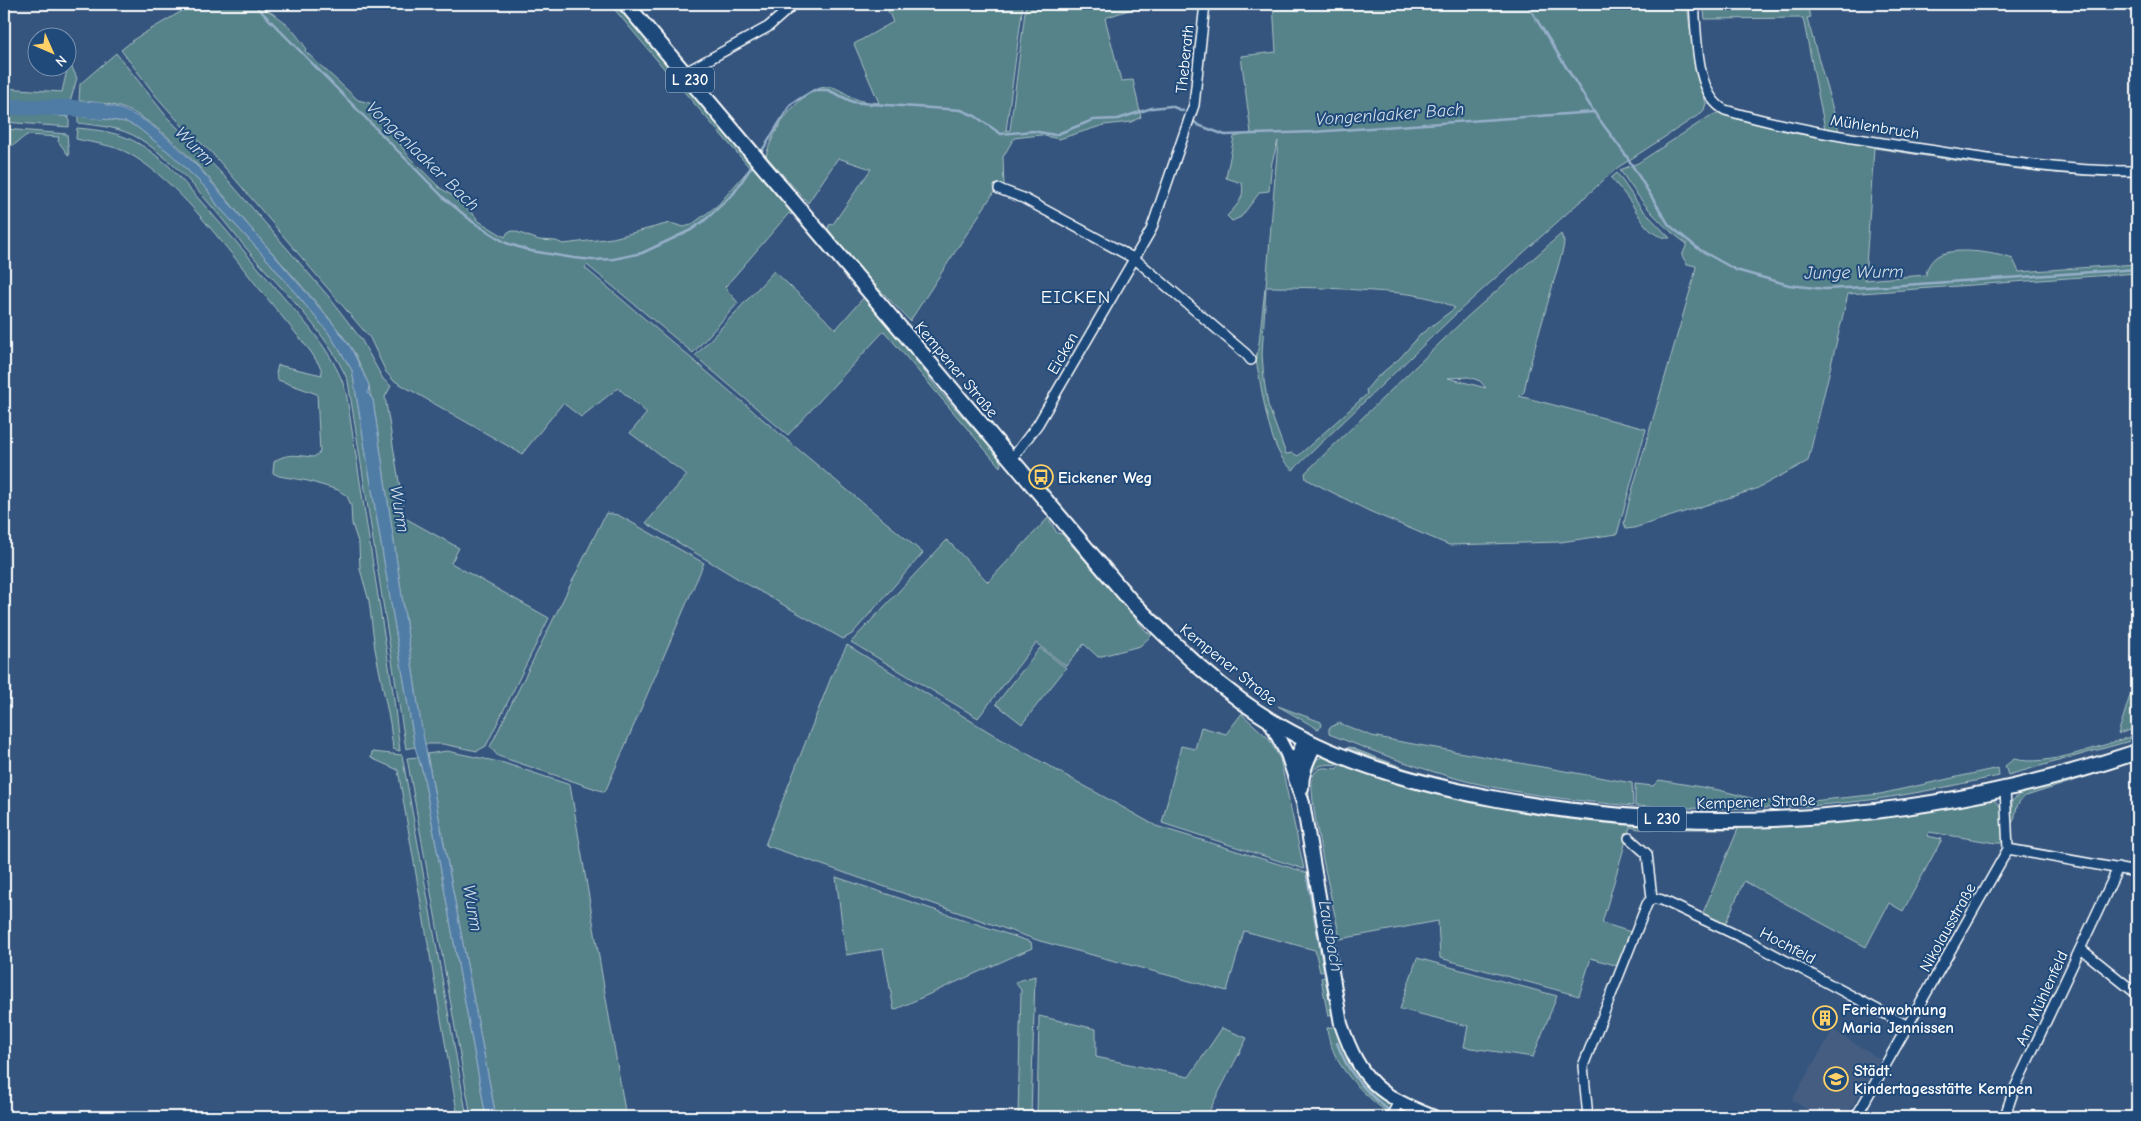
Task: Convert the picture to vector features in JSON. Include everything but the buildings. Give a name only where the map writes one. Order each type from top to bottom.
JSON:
[{"type":"main road","name":"Kempener Straße","points":[[626,4],[1130,600],[1202,669],[1269,720],[1310,742],[1386,772],[1471,794],[1572,810],[1668,820],[1702,821],[1763,820],[1870,812],[1941,802],[2005,789],[2137,752]]},
{"type":"street","points":[[684,73],[768,27],[794,4]]},
{"type":"street","name":"Theberath","points":[[1190,118],[1194,104],[1205,4]]},
{"type":"street","name":"Mühlenbruch","points":[[1694,4],[1698,47],[1704,81],[1711,99],[1717,106],[1725,110],[1808,131],[2004,162],[2090,171],[2137,171]]},
{"type":"street","name":"Eicken","points":[[1011,460],[1038,424],[1151,230],[1190,118]]},
{"type":"street","points":[[1000,189],[1023,198],[1134,259],[1246,354],[1250,360]]},
{"type":"street","points":[[1269,720],[1283,744],[1303,803],[1342,1024],[1351,1053],[1365,1074],[1376,1086],[1399,1101],[1434,1117]]},
{"type":"street","points":[[1295,775],[1298,754],[1310,742]]},
{"type":"street","points":[[1303,803],[1302,777],[1310,742]]},
{"type":"street","points":[[2005,789],[2008,849],[2137,872]]},
{"type":"street","points":[[1588,1117],[1582,1066],[1647,904],[1652,898],[1647,854],[1629,838]]},
{"type":"street","name":"Nikolausstraße","points":[[1856,1117],[2008,849]]},
{"type":"street","name":"Am Mühlenfeld","points":[[2003,1116],[2118,868]]},
{"type":"street","name":"Hochfeld","points":[[1652,898],[1662,900],[1749,941],[1908,1026]]},
{"type":"street","name":"Am Mühlenfeld","points":[[2081,949],[2137,994]]},
{"type":"street","points":[[1392,1117],[1399,1101]]},
{"type":"street","points":[[2003,1116],[2045,1117]]},
{"type":"shaded area","points":[[4,100],[70,102],[69,117],[40,113],[4,114]]},
{"type":"shaded area","points":[[79,101],[99,103],[116,108],[145,121],[171,141],[198,167],[335,326],[351,348],[369,385],[368,393],[373,400],[420,718],[496,1117],[486,1117],[423,773],[415,747],[352,370],[328,332],[265,257],[218,206],[207,189],[171,154],[137,127],[126,122],[78,116]]},
{"type":"shaded area","name":"Städt. Kindertagesstätte Kempen","points":[[1833,1030],[1880,1059],[1846,1117],[1818,1117],[1792,1100]]},
{"type":"green space","points":[[194,4],[258,4],[280,18],[299,38],[306,48],[305,51],[358,100],[373,104],[409,157],[440,188],[453,196],[477,220],[505,237],[508,232],[514,231],[539,240],[556,241],[563,244],[613,238],[670,223],[684,227],[691,225],[718,205],[750,168],[673,79],[678,78],[793,213],[791,215],[789,213],[725,287],[738,303],[693,353],[587,265],[585,268],[923,553],[852,634],[843,639],[646,523],[687,475],[630,433],[647,413],[618,388],[581,417],[563,403],[522,454],[393,380],[386,372],[370,338],[234,178],[210,151],[186,130],[156,96],[121,50],[136,38]]},
{"type":"green space","points":[[610,4],[614,4],[674,71],[674,75],[669,77],[667,72]]},
{"type":"green space","points":[[885,4],[1023,4],[1006,131],[1010,130],[1026,4],[1146,4],[1105,18],[1121,81],[1133,80],[1141,117],[1131,122],[1104,125],[1059,139],[1040,135],[1014,138],[1003,157],[1004,186],[998,186],[910,321],[858,267],[830,235],[831,233],[828,229],[829,225],[833,224],[871,169],[838,158],[808,203],[766,156],[781,123],[790,111],[810,93],[821,88],[832,87],[853,98],[879,103],[854,44],[893,22]]},
{"type":"green space","points":[[1273,4],[1687,4],[1695,70],[1706,103],[1704,110],[1700,114],[1617,168],[1459,311],[1293,470],[1284,461],[1277,449],[1267,418],[1255,357],[1258,352],[1265,288],[1262,354],[1268,405],[1286,454],[1293,453],[1298,456],[1367,394],[1366,390],[1376,378],[1400,358],[1421,334],[1455,308],[1425,297],[1404,294],[1333,288],[1266,287],[1278,141],[1272,162],[1269,191],[1260,192],[1241,217],[1232,221],[1227,216],[1237,205],[1243,189],[1242,183],[1226,178],[1234,137],[1251,133],[1241,56],[1276,52]]},
{"type":"green space","points":[[1703,4],[1805,4],[1811,17],[1807,18],[1839,131],[1825,129],[1803,18],[1705,19]]},
{"type":"green space","points":[[116,53],[167,117],[228,180],[329,297],[361,339],[383,379],[391,386],[385,397],[405,518],[459,548],[451,563],[549,618],[486,746],[477,751],[443,744],[425,744],[422,741],[373,400],[369,385],[355,355],[316,302],[202,170],[173,142],[134,113],[104,103],[79,101],[80,84]]},
{"type":"green space","points":[[65,78],[77,78],[70,102],[4,100],[4,88],[62,92]]},
{"type":"green space","points":[[1720,112],[1789,131],[1875,146],[2137,174],[2137,177],[2038,171],[1874,148],[1865,280],[1926,275],[1929,265],[1935,258],[1942,254],[1962,251],[1996,254],[2013,259],[2019,272],[2137,264],[2137,273],[1848,294],[1808,461],[1756,489],[1626,529],[1624,523],[1630,498],[1696,266],[1687,264],[1682,256],[1687,244],[1667,228],[1650,210],[1620,170],[1638,163],[1710,116]]},
{"type":"green space","points":[[40,113],[69,117],[69,127],[4,122],[4,114]]},
{"type":"green space","points":[[78,116],[126,122],[137,127],[171,154],[207,189],[218,206],[265,257],[328,332],[352,370],[415,747],[406,749],[348,381],[339,363],[305,314],[251,254],[200,192],[172,164],[133,135],[110,128],[78,123]]},
{"type":"green space","points":[[77,128],[117,134],[128,138],[147,149],[170,167],[304,321],[333,361],[346,392],[393,692],[400,751],[393,749],[390,723],[375,649],[369,601],[360,569],[359,545],[352,524],[351,505],[347,496],[338,490],[273,473],[274,462],[283,457],[293,455],[314,457],[320,452],[317,394],[278,380],[276,374],[278,365],[322,375],[321,368],[311,352],[227,248],[174,188],[144,163],[122,150],[76,139]]},
{"type":"green space","points":[[4,129],[67,134],[69,156],[58,141],[59,137],[27,135],[14,144],[4,145]]},
{"type":"green space","points":[[1617,173],[1641,208],[1670,238],[1657,235],[1646,226],[1626,196],[1611,178]]},
{"type":"green space","points":[[1561,234],[1564,242],[1563,249],[1524,392],[1519,396],[1646,429],[1617,534],[1560,542],[1449,545],[1369,511],[1306,479],[1305,473],[1467,317]],"holes":[[[1469,377],[1480,381],[1486,388],[1448,378]]]},
{"type":"green space","points":[[774,271],[836,329],[864,297],[904,344],[936,387],[997,455],[1001,463],[1000,467],[884,331],[788,435],[695,356]]},
{"type":"green space","points":[[606,513],[618,515],[704,563],[605,792],[498,756],[490,747]]},
{"type":"green space","points":[[1048,518],[1057,533],[1062,534],[1147,632],[1152,635],[1140,646],[1098,657],[1084,644],[1066,666],[1036,643],[978,718],[851,642],[947,540],[988,582]]},
{"type":"green space","points":[[847,645],[999,738],[1156,826],[1311,874],[1327,971],[1320,972],[1315,950],[1244,931],[1227,991],[1040,941],[765,845],[832,675]]},
{"type":"green space","points":[[1040,648],[1066,668],[1022,724],[996,704]]},
{"type":"green space","points":[[2137,673],[2137,728],[2118,734]]},
{"type":"green space","points":[[4,685],[11,686],[4,738]]},
{"type":"green space","points":[[1278,706],[1321,722],[1322,726],[1318,729]]},
{"type":"green space","points":[[1243,712],[1243,715],[1269,739],[1280,759],[1304,869],[1162,823],[1181,746],[1195,749],[1201,727],[1226,734]]},
{"type":"green space","points":[[1339,723],[1372,736],[1632,783],[1633,806],[1571,800],[1490,787],[1434,772],[1329,734],[1329,728]]},
{"type":"green space","points":[[2137,735],[2137,739],[2008,775],[2005,766],[2014,759],[2027,761],[2058,758]]},
{"type":"green space","points":[[1349,747],[1407,769],[1466,785],[1431,779],[1347,748]]},
{"type":"green space","points":[[447,751],[504,763],[570,785],[626,1117],[496,1117],[427,754]]},
{"type":"green space","points":[[372,752],[402,755],[467,1117],[458,1117],[398,770],[371,758]]},
{"type":"green space","points":[[1327,756],[1339,760],[1336,765],[1323,765],[1315,769],[1311,775],[1309,795],[1314,827],[1311,829],[1306,797],[1307,775],[1317,759]]},
{"type":"green space","points":[[418,757],[423,773],[486,1117],[471,1117],[407,758]]},
{"type":"green space","points":[[2137,757],[2137,761],[2023,797],[2018,804],[2011,825],[2012,801],[2021,793]]},
{"type":"green space","points":[[1342,763],[1386,779],[1419,788],[1615,820],[1906,812],[1993,800],[2001,807],[2005,826],[2001,843],[1929,832],[1927,836],[1942,839],[1903,911],[1889,903],[1866,947],[1744,881],[1725,925],[1702,915],[1738,829],[1639,829],[1630,827],[1602,923],[1631,932],[1618,966],[1591,958],[1579,996],[1440,958],[1438,921],[1340,939],[1317,829],[1312,787],[1313,776],[1317,770],[1323,768],[1336,769]]},
{"type":"green space","points":[[1998,768],[1999,776],[1908,794],[1852,802],[1744,809],[1635,806],[1635,784],[1653,786],[1659,780],[1719,790],[1762,801],[1812,801],[1880,794]]},
{"type":"green space","points":[[836,877],[1031,942],[1032,948],[894,1010],[883,949],[846,955]]},
{"type":"green space","points":[[1417,958],[1557,996],[1533,1057],[1464,1047],[1468,1026],[1400,1009]]},
{"type":"green space","points":[[1035,976],[1031,1117],[1018,1117],[1021,990],[1015,982]]},
{"type":"green space","points":[[1328,976],[1334,1015],[1328,1016],[1321,978]]},
{"type":"green space","points":[[1039,1016],[1096,1029],[1096,1057],[1189,1077],[1222,1028],[1247,1038],[1206,1117],[1037,1117]]},
{"type":"green space","points":[[1336,1026],[1357,1072],[1365,1083],[1391,1103],[1392,1107],[1389,1117],[1384,1117],[1384,1110],[1356,1084],[1340,1064],[1334,1053],[1327,1028]]},
{"type":"waterway","name":"Vongenlaaker Bach","points":[[254,4],[444,198],[473,222],[506,243],[531,251],[593,260],[614,259],[642,253],[691,230],[705,220],[734,193],[754,163]]},
{"type":"waterway","name":"Junge Wurm","points":[[1527,4],[1594,112],[1627,157],[1669,225],[1700,250],[1736,270],[1789,285],[1824,289],[2137,269]]},
{"type":"waterway","name":"Vongenlaaker Bach","points":[[760,154],[791,104],[814,90],[828,90],[853,102],[961,110],[975,116],[1001,134],[1033,131],[1055,135],[1093,120],[1118,119],[1152,108],[1171,106],[1183,111]]},
{"type":"waterway","name":"Wurm","points":[[4,107],[72,108],[101,111]]},
{"type":"waterway","name":"Vongenlaaker Bach","points":[[1192,120],[1198,125],[1225,135],[1313,132],[1594,112]]},
{"type":"waterway","name":"Lausbach","points":[[1307,876],[1330,1002]]},
{"type":"waterway","name":"Lausbach","points":[[1337,1043],[1341,1054],[1357,1080],[1387,1109],[1386,1117]]},
{"type":"place","name":"Eickener Weg","points":[[1041,477]]},
{"type":"place","name":"Ferienwohnung Maria Jennissen","points":[[1825,1018]]},
{"type":"place","name":"Städt. Kindertagesstätte Kempen","points":[[1836,1079]]},
{"type":"district","name":"EICKEN","points":[[1076,296]]}]
